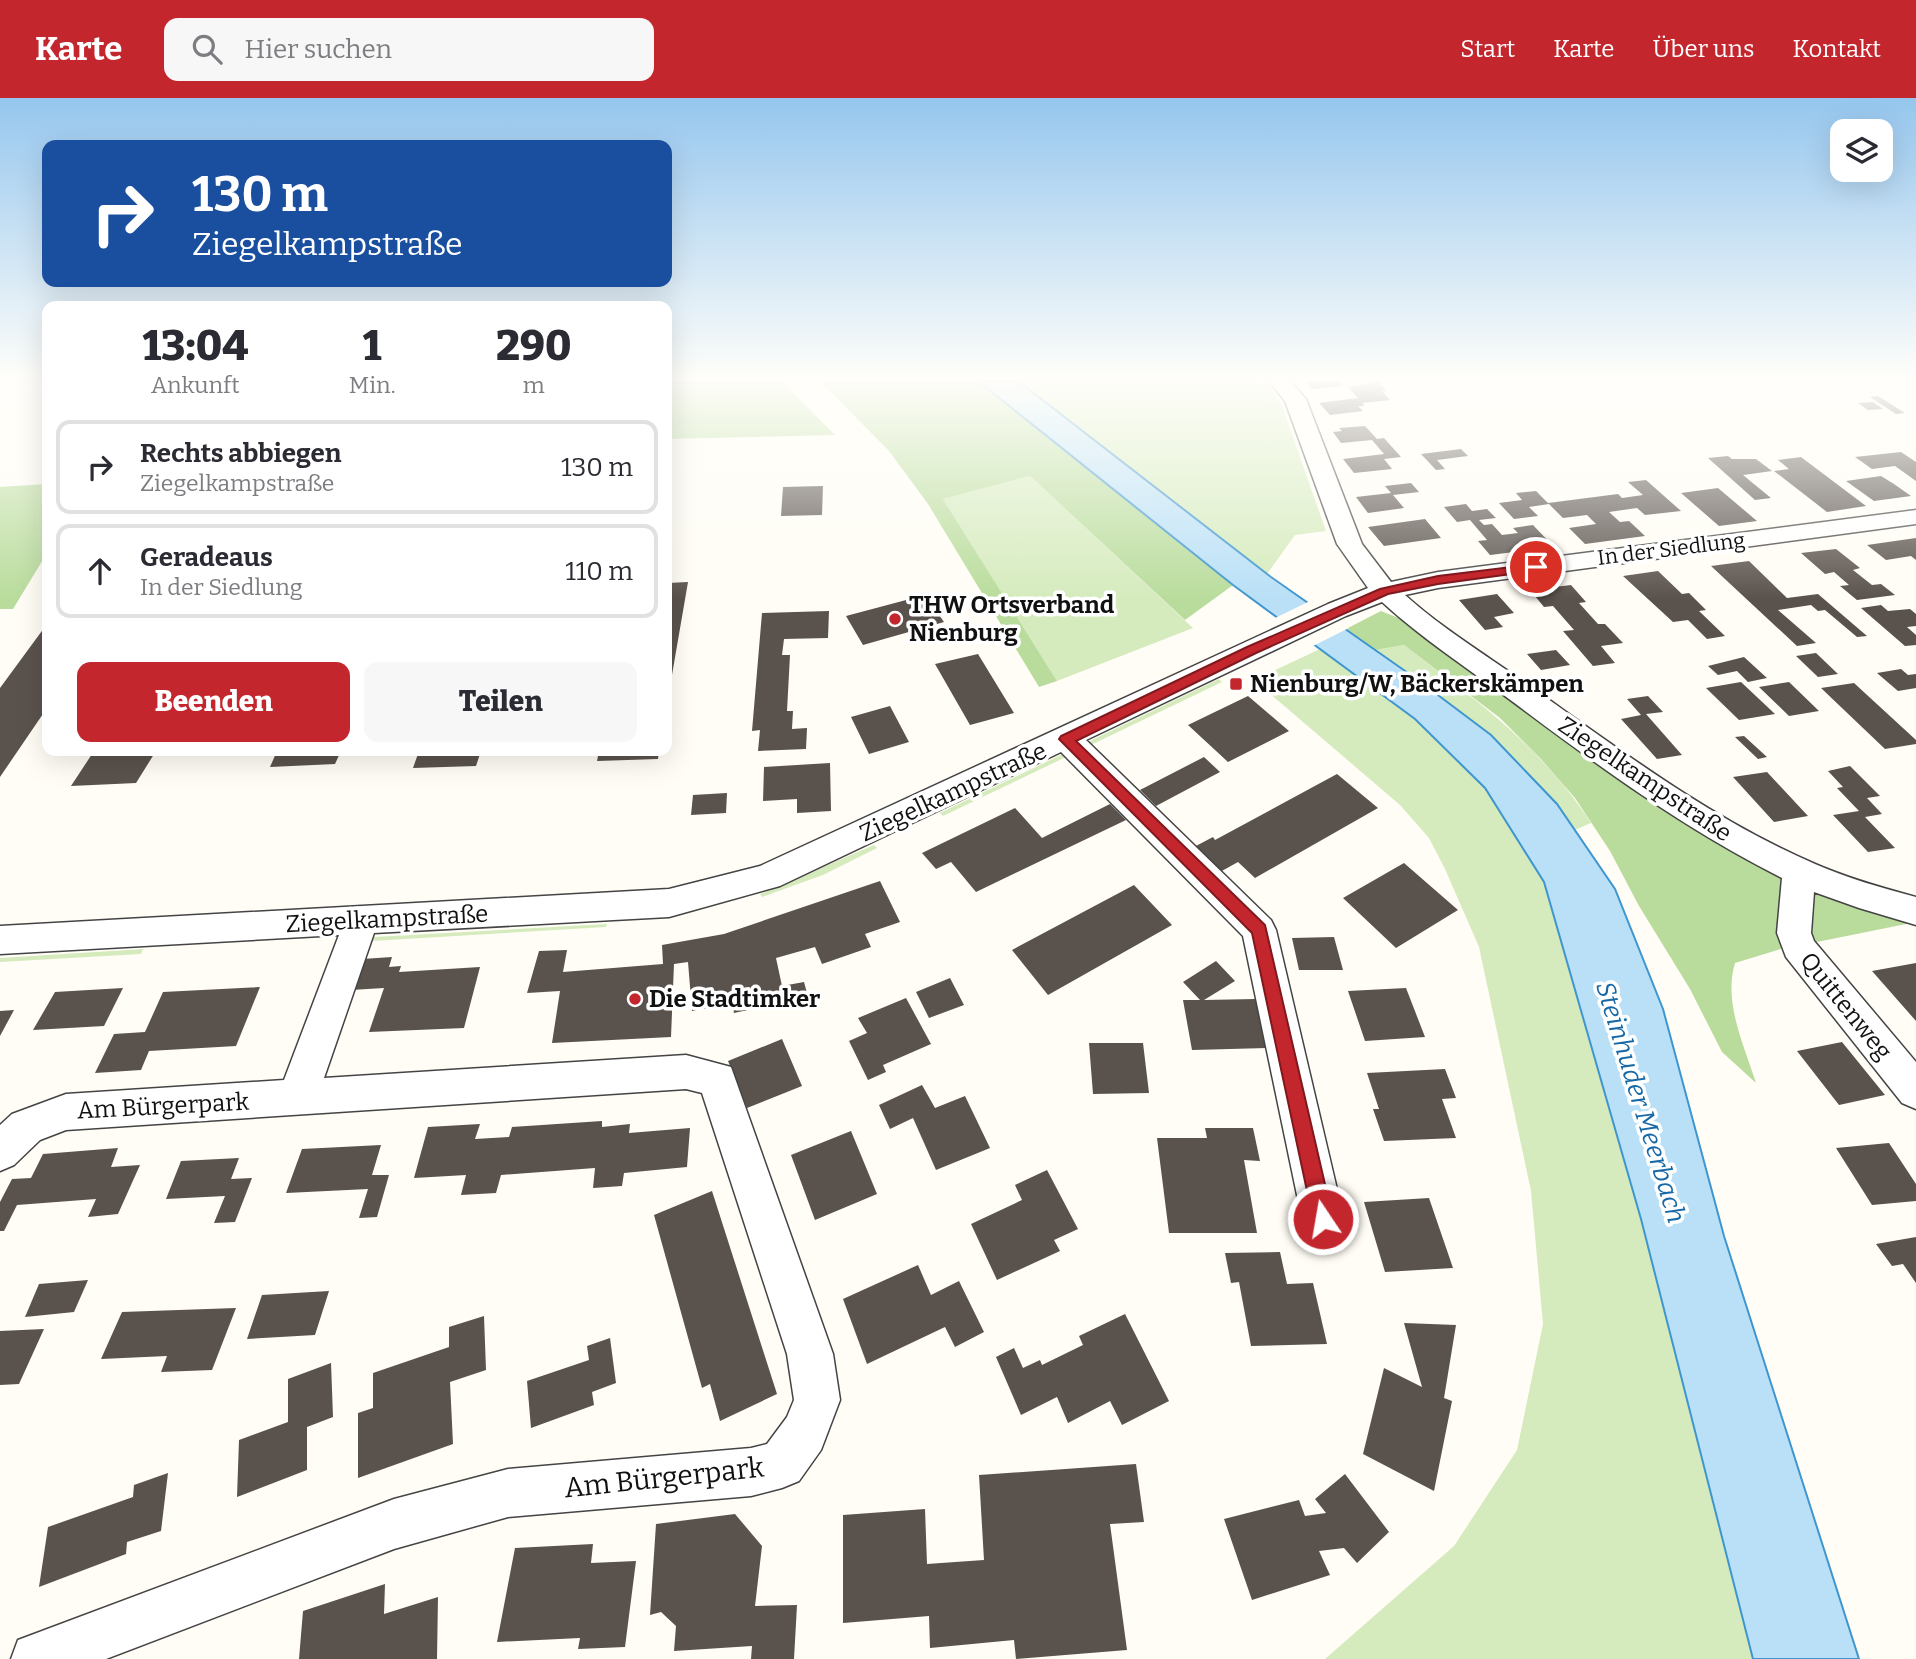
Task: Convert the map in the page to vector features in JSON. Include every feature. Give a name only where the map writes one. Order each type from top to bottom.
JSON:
[{"type":"street","points":[[1316,454],[1353,552],[1385,591]]},
{"type":"street","name":"In der Siedlung","points":[[1385,591],[1438,580],[1916,517]]},
{"type":"street","name":"Ziegelkampstraße","points":[[0,940],[622,908],[669,903],[716,893],[768,877],[1337,610],[1385,591],[1465,654],[1684,811],[1735,841],[1799,872],[1887,905],[1916,911]]},
{"type":"street","points":[[1066,739],[1259,930],[1323,1219]]},
{"type":"street","name":"Quittenweg","points":[[1799,872],[1794,933],[1798,947],[1916,1091]]},
{"type":"street","points":[[296,1098],[362,920]]},
{"type":"street","name":"Am Bürgerpark","points":[[0,1152],[26,1127],[66,1112],[686,1072],[717,1079],[810,1354],[817,1400],[804,1433],[782,1464],[751,1472],[508,1493],[394,1524],[37,1659]]},
{"type":"green space","points":[[891,454],[1069,454],[1233,585],[1185,620],[1030,476],[943,499],[1057,681],[1039,687],[928,504]]},
{"type":"green space","points":[[1112,454],[1299,454],[1326,531],[1295,535],[1267,574]]},
{"type":"green space","points":[[1030,476],[1193,628],[1057,681],[943,499]]},
{"type":"green space","points":[[42,484],[42,561],[13,609],[0,609],[0,487]]},
{"type":"green space","points":[[1381,611],[1401,619],[1700,833],[1782,874],[1787,947],[1735,963],[1732,978],[1736,1023],[1756,1083],[1722,1052],[1690,989],[1639,906],[1610,851],[1575,798],[1541,759],[1500,718],[1404,645],[1375,650],[1346,629]]},
{"type":"green space","points":[[1404,645],[1482,705],[1529,747],[1551,770],[1591,823],[1575,830],[1533,778],[1484,731],[1375,650]]},
{"type":"green space","points":[[1320,649],[1415,719],[1485,788],[1544,882],[1641,1219],[1753,1659],[1325,1659],[1454,1546],[1517,1450],[1543,1324],[1531,1191],[1479,947],[1445,869],[1429,838],[1400,805],[1254,680]]},
{"type":"green space","points":[[1219,679],[1222,682],[943,816],[940,813]]},
{"type":"green space","points":[[874,845],[877,848],[823,875],[762,897],[760,894]]},
{"type":"green space","points":[[1815,890],[1911,923],[1807,944],[1809,897]]},
{"type":"green space","points":[[607,924],[606,927],[372,941],[374,937]]},
{"type":"green space","points":[[143,949],[141,954],[0,962],[0,958]]},
{"type":"water","name":"Steinhuder Meerbach","points":[[1069,454],[1112,454],[1271,577],[1491,735],[1557,804],[1615,889],[1663,1009],[1724,1236],[1859,1659],[1753,1659],[1641,1219],[1544,882],[1485,788],[1415,719],[1233,585]]},
{"type":"pier","points":[[1310,601],[1349,628],[1311,647],[1273,619]]},
{"type":"building","points":[[1398,454],[1401,457],[1384,459],[1392,469],[1354,473],[1343,459]]},
{"type":"building","points":[[1421,454],[1468,456],[1437,460],[1445,469],[1436,470]]},
{"type":"building","points":[[1904,454],[1916,462],[1916,481],[1895,466],[1872,469],[1855,457]]},
{"type":"building","points":[[1728,456],[1732,459],[1756,459],[1772,471],[1743,475],[1771,498],[1755,500],[1708,458]]},
{"type":"building","points":[[1801,457],[1866,506],[1827,512],[1774,471],[1789,469],[1778,460]]},
{"type":"building","points":[[1881,476],[1911,496],[1874,501],[1846,481]]},
{"type":"building","points":[[1646,480],[1681,511],[1645,515],[1637,508],[1609,512],[1620,522],[1629,521],[1645,536],[1585,544],[1569,528],[1596,524],[1587,515],[1563,518],[1549,504],[1529,507],[1538,516],[1514,519],[1499,503],[1522,500],[1516,493],[1536,491],[1548,503],[1618,494],[1622,498],[1643,495],[1628,482]]},
{"type":"building","points":[[1411,483],[1419,492],[1393,495],[1404,508],[1368,513],[1356,497],[1391,493],[1385,486]]},
{"type":"building","points":[[823,486],[822,515],[781,516],[783,487]]},
{"type":"building","points":[[1718,488],[1757,521],[1719,526],[1681,493]]},
{"type":"building","points":[[1466,504],[1472,511],[1487,509],[1496,518],[1479,520],[1484,525],[1492,524],[1502,535],[1518,533],[1513,528],[1533,525],[1554,547],[1490,555],[1478,541],[1487,540],[1470,520],[1457,522],[1444,507]]},
{"type":"building","points":[[1425,519],[1441,538],[1384,546],[1368,527]]},
{"type":"building","points":[[1916,538],[1916,560],[1911,556],[1886,560],[1867,545]]},
{"type":"building","points":[[1836,549],[1860,568],[1853,570],[1872,585],[1881,584],[1895,595],[1857,600],[1840,586],[1849,585],[1834,572],[1825,574],[1801,553]]},
{"type":"building","points":[[1749,561],[1787,598],[1818,594],[1867,636],[1857,637],[1825,610],[1818,611],[1811,605],[1778,610],[1816,643],[1797,646],[1711,566]]},
{"type":"building","points":[[1658,571],[1682,594],[1689,593],[1706,610],[1699,611],[1725,636],[1707,639],[1688,620],[1673,622],[1623,576]]},
{"type":"building","points":[[688,582],[672,675],[672,583]]},
{"type":"building","points":[[1571,585],[1586,602],[1579,603],[1598,624],[1605,624],[1623,643],[1601,646],[1615,663],[1593,666],[1563,631],[1574,630],[1553,606],[1544,607],[1530,590]]},
{"type":"building","points":[[1497,594],[1514,613],[1494,617],[1503,627],[1485,630],[1459,600]]},
{"type":"building","name":"THW Ortsverband Nienburg","points":[[925,595],[944,622],[863,645],[846,616]]},
{"type":"building","points":[[1881,605],[1888,611],[1910,609],[1916,614],[1916,626],[1907,627],[1916,635],[1916,645],[1905,646],[1861,608]]},
{"type":"building","points":[[829,611],[828,638],[784,639],[782,655],[790,655],[787,711],[793,711],[792,729],[807,728],[806,749],[758,751],[760,730],[752,731],[762,613]]},
{"type":"building","points":[[42,631],[42,715],[0,777],[0,688]]},
{"type":"building","points":[[1556,650],[1570,665],[1541,670],[1527,654]]},
{"type":"building","points":[[1816,653],[1838,674],[1818,677],[1796,656]]},
{"type":"building","points":[[978,654],[1014,713],[970,725],[935,664]]},
{"type":"building","points":[[1744,657],[1767,678],[1748,682],[1737,671],[1718,675],[1708,666]]},
{"type":"building","points":[[1901,669],[1908,675],[1916,674],[1916,688],[1898,691],[1877,673]]},
{"type":"building","points":[[1741,682],[1775,714],[1739,720],[1706,688]]},
{"type":"building","points":[[1789,682],[1819,711],[1789,716],[1759,687]]},
{"type":"building","points":[[1854,683],[1916,740],[1916,744],[1885,749],[1821,688]]},
{"type":"building","points":[[1248,696],[1289,731],[1228,762],[1188,725]]},
{"type":"building","points":[[1648,696],[1663,712],[1646,714],[1682,755],[1657,759],[1621,719],[1641,715],[1627,699]]},
{"type":"building","points":[[890,706],[909,742],[869,754],[851,717]]},
{"type":"building","points":[[1744,736],[1767,757],[1758,759],[1735,737]]},
{"type":"building","points":[[91,756],[153,756],[136,783],[71,786]]},
{"type":"building","points":[[275,756],[339,756],[335,764],[270,767]]},
{"type":"building","points":[[417,756],[479,756],[476,766],[413,768]]},
{"type":"building","points":[[598,756],[658,756],[658,759],[597,761]]},
{"type":"building","points":[[1204,757],[1220,772],[1156,806],[1140,790]]},
{"type":"building","points":[[830,763],[831,811],[797,813],[797,799],[763,801],[764,767]]},
{"type":"building","points":[[1850,766],[1880,796],[1867,798],[1882,814],[1865,817],[1895,848],[1868,852],[1833,815],[1859,811],[1837,788],[1843,787],[1828,771]]},
{"type":"building","points":[[1767,772],[1808,816],[1774,822],[1733,777]]},
{"type":"building","points":[[1337,774],[1378,808],[1255,878],[1238,862],[1220,872],[1194,847],[1213,837],[1215,840]]},
{"type":"building","points":[[727,793],[726,813],[691,815],[693,795]]},
{"type":"building","points":[[1110,804],[1126,820],[976,892],[951,862],[936,869],[922,853],[1015,808],[1042,838]]},
{"type":"building","points":[[1404,863],[1458,910],[1396,948],[1343,898]]},
{"type":"building","points":[[880,881],[900,922],[865,934],[871,947],[822,964],[815,947],[776,958],[782,986],[804,982],[808,997],[734,1013],[732,1003],[692,1011],[688,962],[674,964],[671,1037],[552,1043],[560,991],[527,993],[539,951],[567,950],[563,972],[663,964],[662,945],[724,934]]},
{"type":"building","points":[[1134,885],[1172,925],[1048,995],[1012,950]]},
{"type":"building","points":[[1334,937],[1343,970],[1299,970],[1292,938]]},
{"type":"building","points":[[392,957],[389,967],[401,966],[399,972],[480,967],[464,1028],[369,1032],[384,988],[351,990],[362,959]]},
{"type":"building","points":[[1216,961],[1235,981],[1204,1000],[1256,999],[1267,1048],[1192,1050],[1183,1000],[1200,1000],[1183,982]]},
{"type":"building","points":[[1916,963],[1916,1021],[1872,971]]},
{"type":"building","points":[[950,978],[964,1005],[929,1018],[916,992]]},
{"type":"building","points":[[260,987],[236,1046],[149,1051],[141,1070],[95,1073],[114,1034],[145,1032],[163,992]]},
{"type":"building","points":[[123,988],[104,1026],[33,1030],[55,992]]},
{"type":"building","points":[[1406,988],[1425,1037],[1365,1041],[1348,991]]},
{"type":"building","points":[[906,998],[931,1044],[883,1065],[886,1072],[868,1080],[849,1041],[867,1033],[858,1018]]},
{"type":"building","points":[[14,1010],[0,1036],[0,1011]]},
{"type":"building","points":[[782,1039],[802,1086],[747,1108],[728,1061]]},
{"type":"building","points":[[1842,1042],[1885,1095],[1839,1105],[1797,1051]]},
{"type":"building","points":[[1089,1043],[1143,1043],[1149,1093],[1093,1094]]},
{"type":"building","points":[[1445,1069],[1456,1098],[1442,1099],[1456,1138],[1384,1141],[1373,1109],[1379,1109],[1367,1073]]},
{"type":"building","points":[[922,1085],[935,1108],[965,1096],[990,1148],[936,1170],[913,1118],[890,1129],[879,1105]]},
{"type":"building","points":[[602,1121],[602,1127],[630,1124],[629,1133],[690,1128],[687,1167],[624,1173],[622,1186],[593,1188],[595,1168],[501,1175],[496,1193],[461,1195],[466,1175],[414,1178],[428,1127],[480,1124],[475,1139],[509,1137],[512,1127]]},
{"type":"building","points":[[1205,1128],[1253,1128],[1260,1161],[1244,1160],[1257,1233],[1169,1233],[1157,1138],[1207,1138]]},
{"type":"building","points":[[851,1131],[877,1194],[815,1220],[791,1155]]},
{"type":"building","points":[[1889,1143],[1916,1184],[1916,1201],[1872,1205],[1836,1148]]},
{"type":"building","points":[[381,1145],[372,1175],[389,1175],[377,1217],[359,1218],[368,1189],[286,1193],[302,1149]]},
{"type":"building","points":[[118,1148],[111,1167],[140,1165],[118,1214],[88,1217],[96,1199],[17,1205],[4,1231],[0,1231],[0,1202],[12,1179],[31,1178],[43,1154]]},
{"type":"building","points":[[239,1158],[231,1179],[252,1178],[235,1222],[214,1223],[225,1196],[166,1199],[181,1161]]},
{"type":"building","points":[[1047,1170],[1078,1229],[1054,1240],[1060,1251],[997,1280],[971,1224],[1022,1200],[1015,1185]]},
{"type":"building","points":[[712,1191],[777,1394],[720,1421],[710,1384],[702,1388],[654,1215]]},
{"type":"building","points":[[1429,1198],[1453,1268],[1385,1272],[1364,1202]]},
{"type":"building","points":[[1916,1237],[1916,1283],[1903,1264],[1892,1266],[1876,1244]]},
{"type":"building","points":[[1280,1252],[1287,1284],[1313,1283],[1327,1344],[1251,1346],[1239,1282],[1231,1283],[1225,1253]]},
{"type":"building","points":[[918,1265],[931,1295],[959,1281],[984,1332],[955,1347],[945,1327],[867,1364],[843,1299]]},
{"type":"building","points":[[88,1280],[74,1312],[25,1317],[39,1284]]},
{"type":"building","points":[[329,1291],[315,1335],[247,1339],[262,1295]]},
{"type":"building","points":[[236,1308],[212,1370],[161,1372],[167,1356],[101,1359],[122,1312]]},
{"type":"building","points":[[1125,1314],[1169,1401],[1122,1425],[1110,1401],[1068,1423],[1057,1397],[1021,1415],[996,1357],[1014,1348],[1023,1368],[1040,1360],[1042,1365],[1083,1345],[1079,1336]]},
{"type":"building","points":[[484,1316],[486,1370],[450,1382],[453,1444],[358,1478],[358,1413],[373,1408],[373,1373],[449,1347],[449,1327]]},
{"type":"building","points":[[1404,1323],[1456,1325],[1444,1398],[1452,1401],[1434,1491],[1363,1454],[1384,1368],[1422,1387]]},
{"type":"building","points":[[44,1329],[19,1384],[0,1385],[0,1331]]},
{"type":"building","points":[[610,1338],[616,1383],[592,1392],[594,1405],[531,1428],[527,1381],[589,1360],[587,1346]]},
{"type":"building","points":[[331,1363],[333,1417],[307,1427],[307,1470],[237,1497],[239,1440],[288,1422],[288,1379]]},
{"type":"building","points":[[1136,1464],[1144,1522],[1110,1524],[1127,1650],[1016,1659],[1014,1640],[930,1648],[929,1616],[843,1623],[843,1515],[925,1509],[927,1564],[984,1560],[979,1475]]},
{"type":"building","points":[[168,1473],[161,1531],[127,1542],[126,1554],[39,1587],[48,1527],[133,1497],[134,1485]]},
{"type":"building","points":[[1345,1474],[1389,1532],[1357,1563],[1344,1548],[1319,1551],[1330,1575],[1252,1600],[1224,1519],[1299,1500],[1305,1516],[1326,1513],[1315,1499]]},
{"type":"building","points":[[735,1514],[762,1546],[755,1606],[797,1605],[794,1659],[751,1659],[752,1646],[674,1651],[676,1626],[661,1612],[650,1615],[656,1524]]},
{"type":"building","points":[[593,1544],[591,1563],[636,1561],[625,1647],[578,1649],[580,1638],[497,1642],[515,1548]]},
{"type":"building","points":[[385,1584],[384,1614],[438,1597],[437,1659],[299,1659],[303,1611]]},
{"type":"place","name":"THW Ortsverband Nienburg","points":[[895,619]]},
{"type":"place","name":"Nienburg/W, Bäckerskämpen","points":[[1236,684]]},
{"type":"place","name":"Die Stadtimker","points":[[635,999]]},
{"type":"route","points":[[1323,1219],[1259,930],[1066,739],[1337,610],[1385,591],[1438,580],[1536,567]]}]
